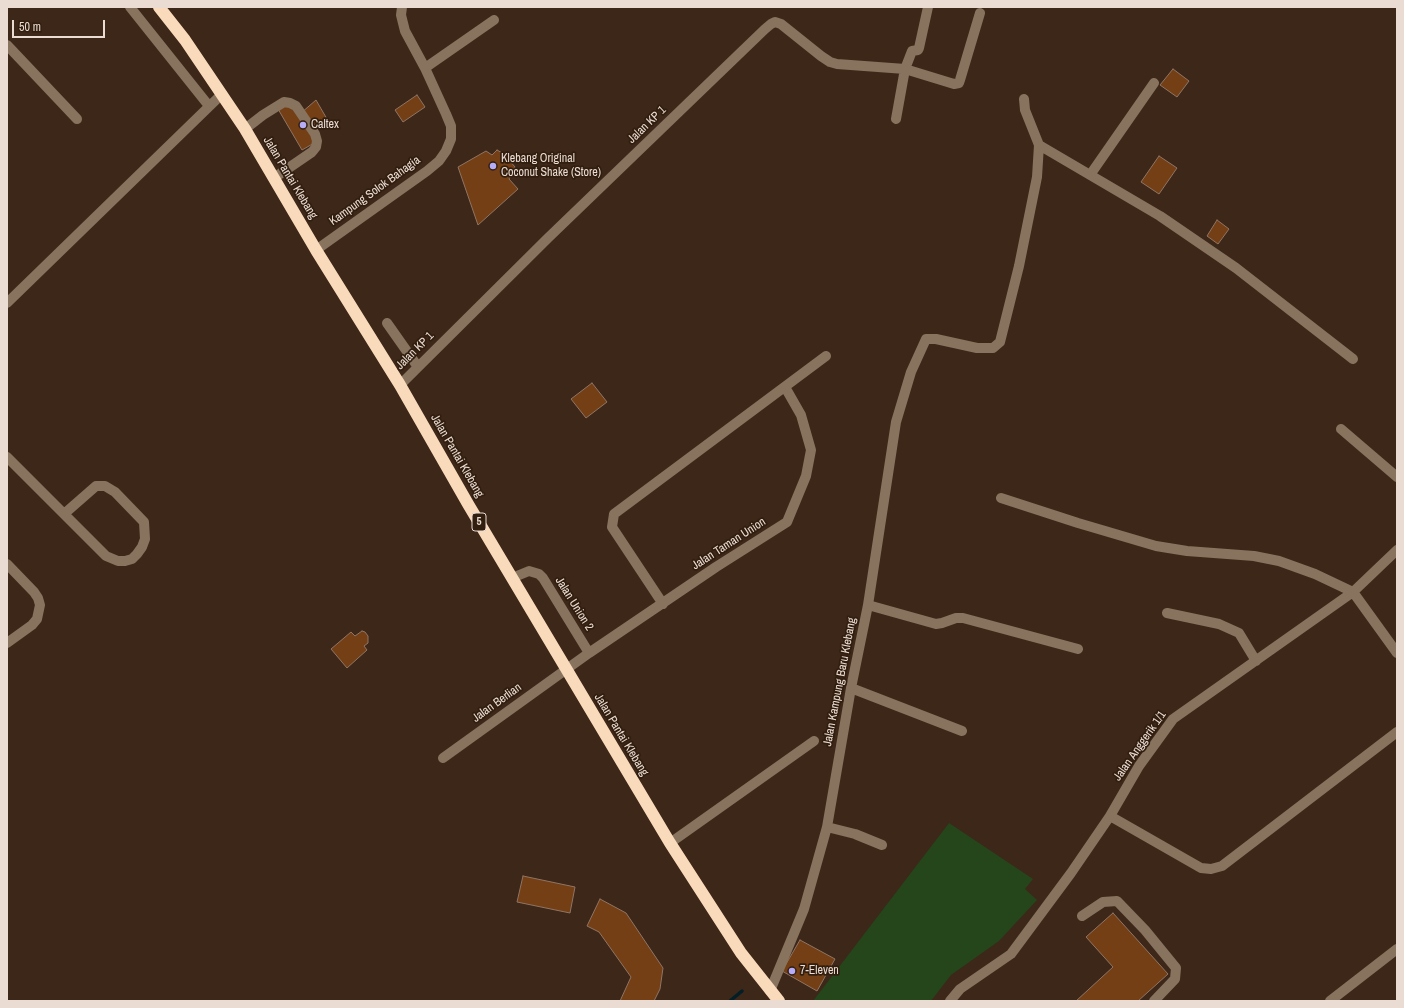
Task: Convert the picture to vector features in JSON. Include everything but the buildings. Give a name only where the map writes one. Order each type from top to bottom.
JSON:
[{"type":"highway","name":"Jalan Pantai Klebang","points":[[159,7],[185,40],[222,94],[274,178],[316,250],[400,385],[566,670],[670,843],[741,953],[779,1001]]},
{"type":"street","points":[[130,7],[209,106]]},
{"type":"street","points":[[402,7],[401,15],[405,31],[425,68],[494,20]]},
{"type":"street","points":[[896,119],[905,69],[912,51],[918,50],[919,48],[928,7]]},
{"type":"street","name":"Jalan KP 1","points":[[400,385],[548,238],[764,29],[771,24],[775,22],[781,24],[830,62],[837,64],[872,65],[905,69],[954,84],[959,83],[980,13]]},
{"type":"street","points":[[7,44],[77,119]]},
{"type":"street","name":"Kampung Solok Bahagia","points":[[316,250],[427,171],[446,151],[451,139],[451,126],[425,68]]},
{"type":"street","points":[[1090,175],[1154,83]]},
{"type":"street","points":[[7,303],[222,94]]},
{"type":"street","points":[[1024,99],[1025,110],[1039,145],[1160,216],[1236,268],[1353,359]]},
{"type":"street","points":[[244,129],[284,102],[296,106],[315,134],[317,141],[316,147],[312,152],[274,178]]},
{"type":"street","name":"Jalan Kampung Baru Klebang","points":[[770,991],[804,909],[826,827],[851,688],[868,605],[896,422],[912,372],[926,339],[936,339],[977,348],[993,348],[1000,342],[1019,266],[1037,177],[1039,145]]},
{"type":"street","points":[[387,322],[418,367]]},
{"type":"street","points":[[663,604],[612,528],[614,514],[826,356]]},
{"type":"street","name":"Jalan Taman Union","points":[[566,670],[716,567],[787,522],[806,476],[811,450],[801,415],[785,387]]},
{"type":"street","points":[[1341,429],[1397,477]]},
{"type":"street","points":[[7,457],[64,514],[106,556],[112,560],[118,561],[132,558],[142,547],[145,538],[144,522],[115,492],[105,486],[96,486],[64,514]]},
{"type":"street","points":[[1001,498],[1156,546],[1187,551],[1254,556],[1279,561],[1315,574],[1354,592],[1397,653]]},
{"type":"street","name":"Jalan Anggerik 1/1","points":[[950,1001],[960,989],[1011,954],[1071,873],[1110,816],[1140,766],[1173,719],[1354,592],[1397,550]]},
{"type":"street","points":[[7,564],[34,592],[40,605],[37,619],[32,625],[7,643]]},
{"type":"street","name":"Jalan Union 2","points":[[512,578],[529,571],[539,574],[543,578],[589,654]]},
{"type":"street","points":[[868,605],[936,624],[956,618],[963,618],[1078,649]]},
{"type":"street","points":[[1167,613],[1219,624],[1239,633],[1256,661]]},
{"type":"street","name":"Jalan Berlian","points":[[443,758],[566,670]]},
{"type":"street","points":[[851,688],[962,731]]},
{"type":"street","points":[[1110,816],[1202,868],[1211,869],[1222,866],[1397,732]]},
{"type":"street","points":[[670,843],[814,741]]},
{"type":"street","points":[[826,827],[855,834],[882,845]]},
{"type":"street","points":[[1082,916],[1103,902],[1117,901],[1145,930],[1176,968],[1175,979],[1154,1001]]},
{"type":"street","points":[[1330,1001],[1397,949]]},
{"type":"green space","points":[[949,823],[1033,879],[1025,889],[1037,900],[999,941],[951,975],[931,1001],[813,1001]]},
{"type":"waterway","points":[[730,1001],[742,991]]},
{"type":"place","name":"Caltex","points":[[303,125]]},
{"type":"place","name":"Klebang Original Coconut Shake (Store)","points":[[493,166]]},
{"type":"place","name":"7-Eleven","points":[[792,971]]}]
